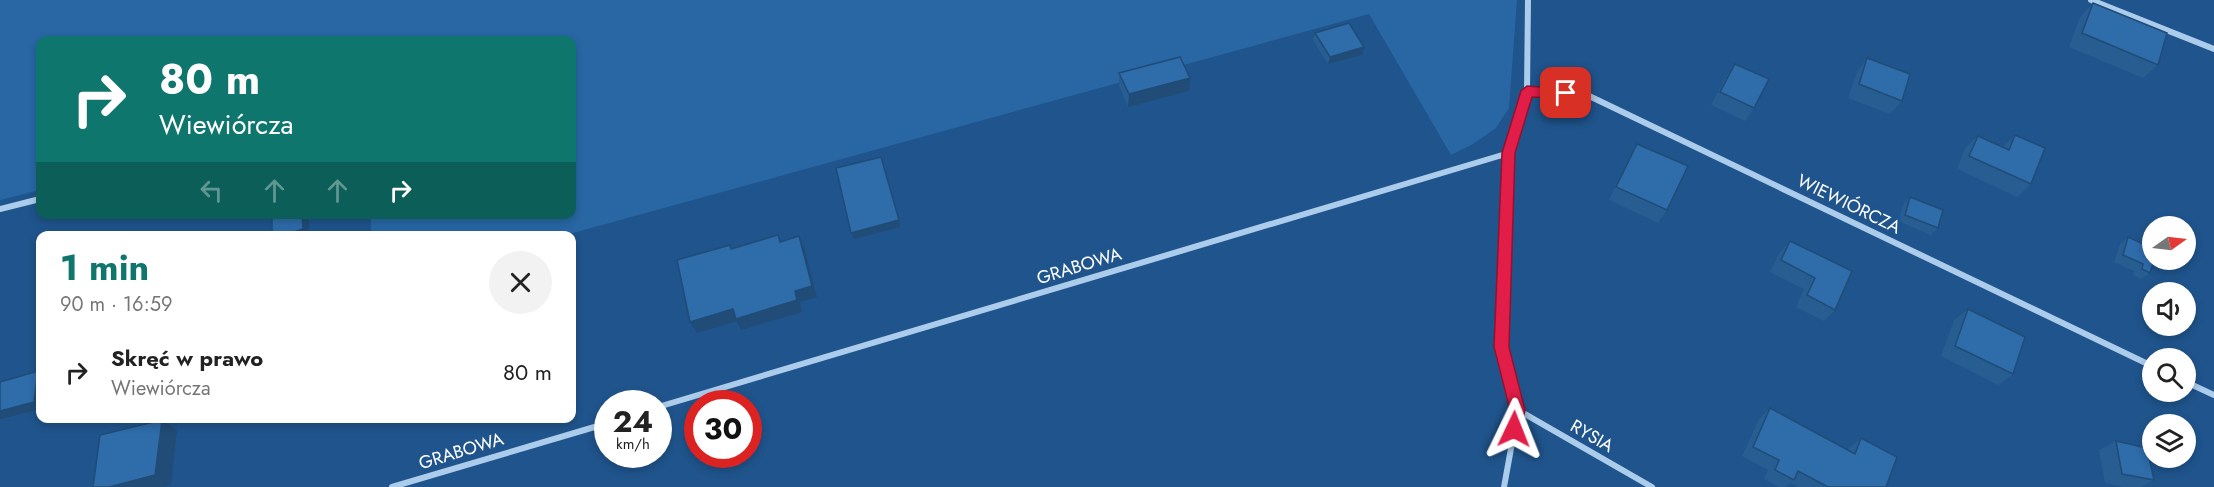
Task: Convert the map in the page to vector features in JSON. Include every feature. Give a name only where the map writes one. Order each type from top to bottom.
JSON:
[{"type":"street","points":[[1504,487],[1518,410],[1502,347],[1509,153],[1527,91],[1528,0]]},
{"type":"street","points":[[2091,0],[2214,49]]},
{"type":"street","name":"WIEWIÓRCZA","points":[[1527,91],[1585,94],[2142,361]]},
{"type":"street","name":"GRABOWA","points":[[672,403],[1509,153]]},
{"type":"street","points":[[0,209],[36,200]]},
{"type":"street","points":[[2196,387],[2214,395]]},
{"type":"street","name":"RYSIA","points":[[1518,410],[1652,487]]},
{"type":"street","name":"GRABOWA","points":[[392,487],[594,427]]},
{"type":"shaded area","points":[[0,0],[1517,0],[1509,108],[1496,128],[1473,144],[1451,155],[1369,14],[576,232],[371,231],[371,219],[576,219],[576,36],[36,36],[36,191],[0,200]]},
{"type":"building","points":[[2093,3],[2167,33],[2158,65],[2082,33]]},
{"type":"building","points":[[1349,23],[1364,47],[1330,57],[1315,33]]},
{"type":"building","points":[[1180,57],[1190,78],[1129,94],[1119,73]]},
{"type":"building","points":[[1867,58],[1910,74],[1902,101],[1859,84]]},
{"type":"building","points":[[1735,64],[1769,79],[1754,108],[1720,92]]},
{"type":"building","points":[[2015,135],[2045,148],[2031,184],[1969,156],[1978,136],[2009,150]]},
{"type":"building","points":[[1637,144],[1688,166],[1667,210],[1616,187]]},
{"type":"building","points":[[881,157],[899,220],[851,233],[836,168]]},
{"type":"building","points":[[1910,197],[1943,210],[1938,228],[1905,215]]},
{"type":"building","points":[[272,219],[302,219],[303,229],[272,231]]},
{"type":"building","points":[[778,235],[780,242],[799,236],[812,286],[795,291],[797,300],[736,319],[733,309],[690,322],[677,260],[730,245],[731,249]]},
{"type":"building","points":[[2128,237],[2142,243],[2142,264],[2123,255]]},
{"type":"building","points":[[1790,241],[1852,271],[1835,310],[1807,295],[1815,278],[1781,260]]},
{"type":"building","points":[[1968,309],[2025,337],[2013,374],[1955,346]]},
{"type":"building","points":[[36,372],[34,402],[0,411],[0,382]]},
{"type":"building","points":[[1770,408],[1855,454],[1861,438],[1897,457],[1886,487],[1828,487],[1798,471],[1794,480],[1775,470],[1779,460],[1753,447]]},
{"type":"building","points":[[150,423],[162,423],[155,475],[109,487],[93,487],[100,435]]},
{"type":"building","points":[[2116,441],[2142,447],[2142,468],[2151,468],[2154,480],[2122,474]]},
{"type":"route","points":[[1514,429],[1518,410],[1502,347],[1509,153],[1527,91],[1566,93]]}]
